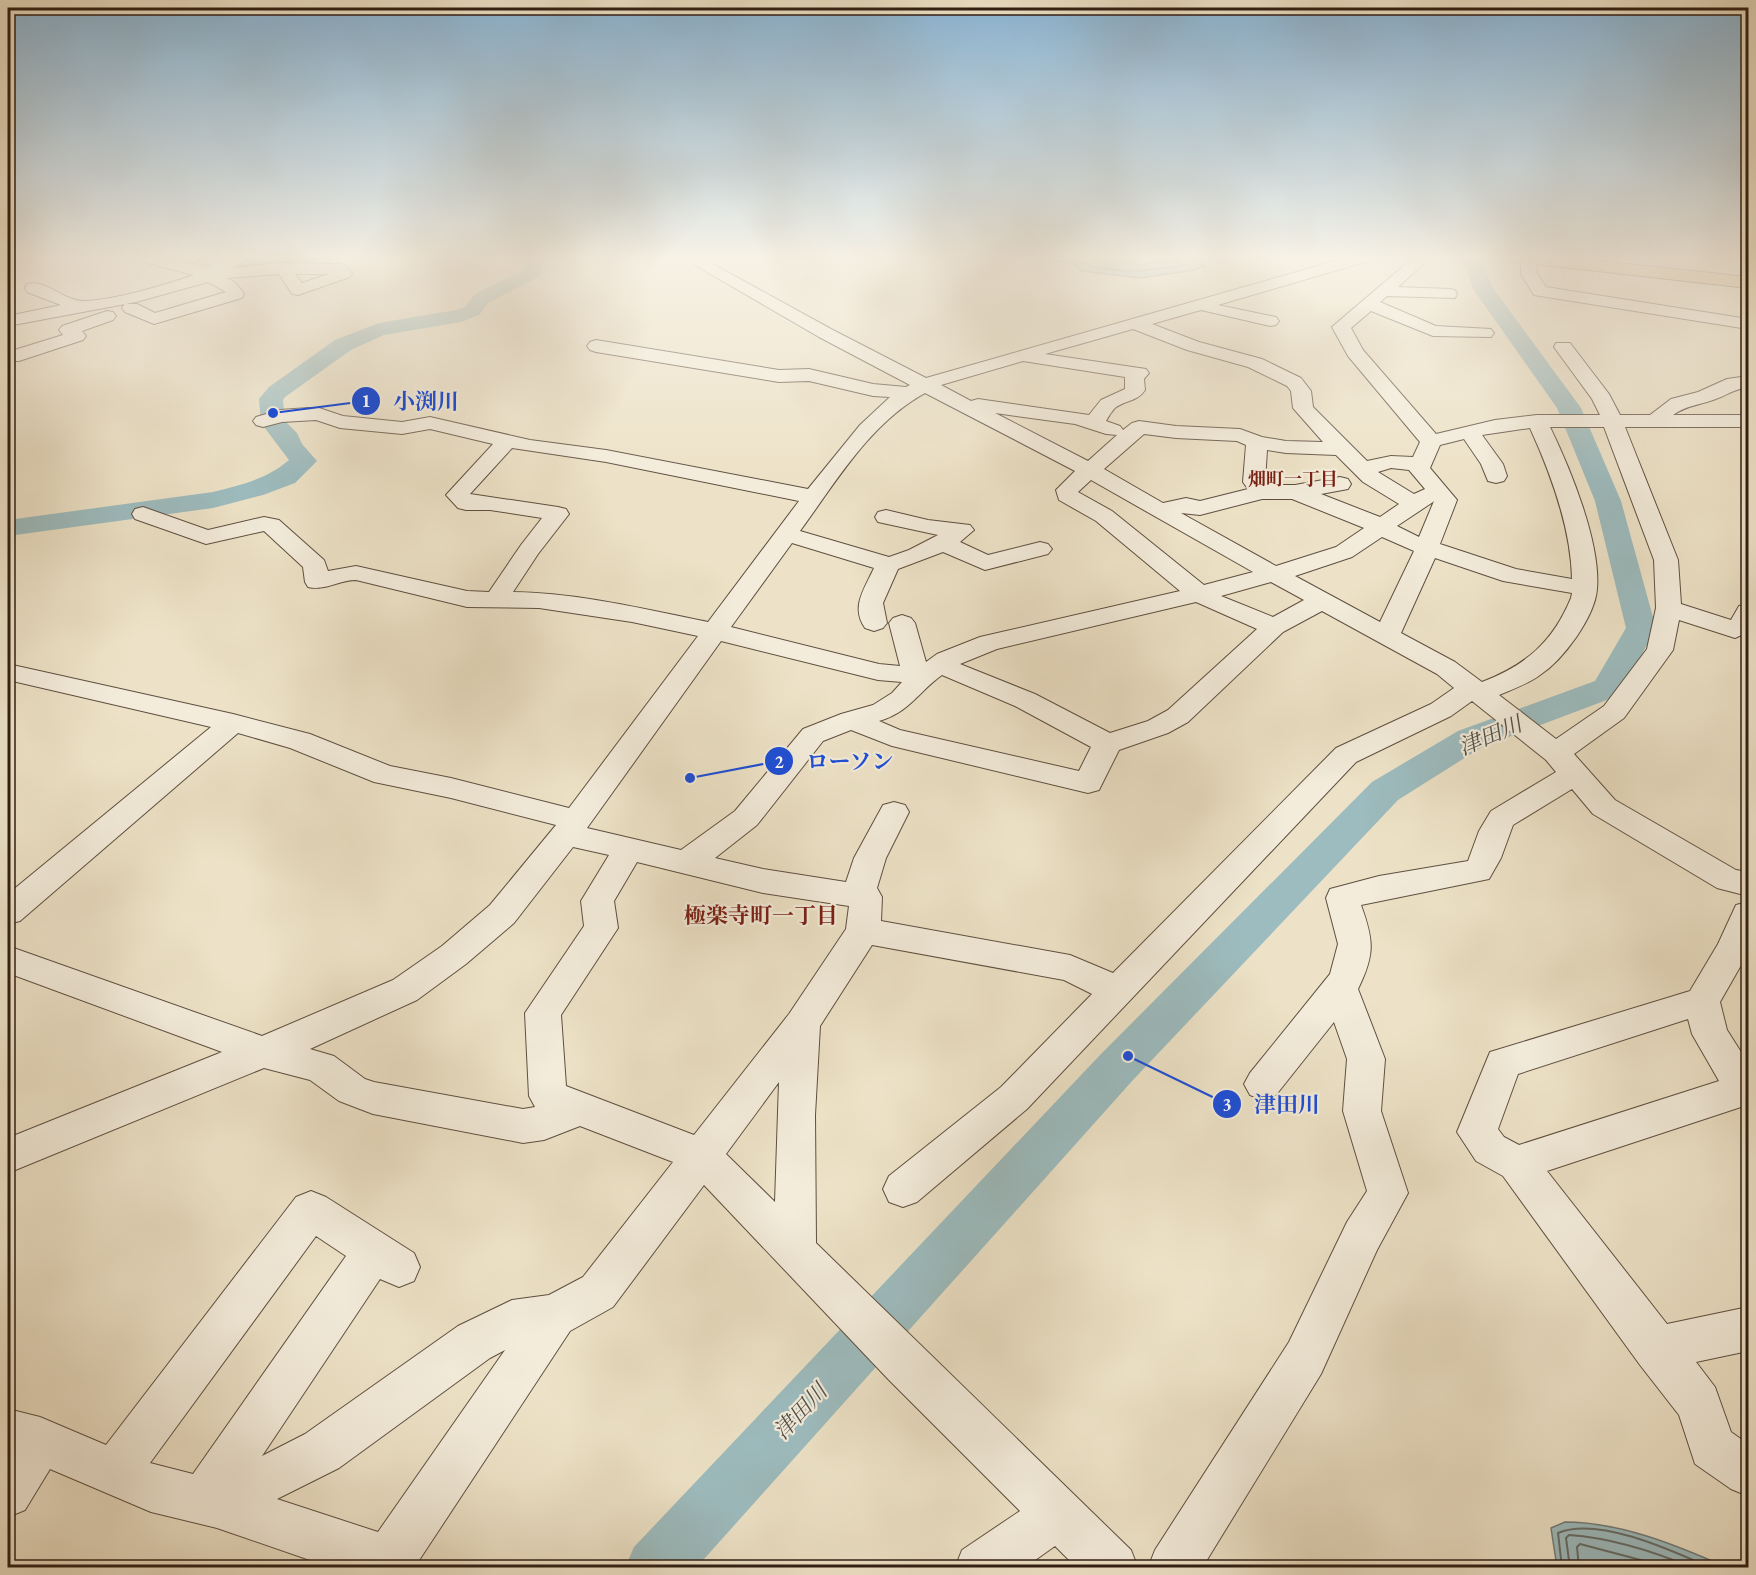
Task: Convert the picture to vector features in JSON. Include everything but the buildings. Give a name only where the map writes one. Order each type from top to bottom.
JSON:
[{"type":"street","points":[[12,357],[77,336],[69,330]]},
{"type":"street","points":[[821,330],[915,389],[957,402],[1078,418],[1127,435]]},
{"type":"street","points":[[8,1156],[263,1052],[405,990],[454,955],[502,914],[571,827],[786,534],[887,407],[915,389],[1107,330]]},
{"type":"street","points":[[1153,330],[1193,346],[1255,363],[1294,382],[1301,391],[1303,408],[1341,449],[1371,477],[1414,504]]},
{"type":"street","points":[[1343,330],[1355,352],[1431,441]]},
{"type":"street","points":[[1432,330],[1485,333]]},
{"type":"street","points":[[1063,343],[1113,357],[1148,358]]},
{"type":"street","points":[[596,346],[779,376],[809,375],[873,390],[915,389]]},
{"type":"street","points":[[1263,1084],[1340,989],[1353,963],[1357,942],[1342,898],[1378,888],[1478,871],[1485,862],[1494,829],[1502,818],[1566,764],[1614,712],[1660,651],[1669,608],[1666,560],[1602,398],[1563,347]]},
{"type":"street","points":[[1022,355],[1138,373],[1134,378],[1135,390],[1130,395],[1107,404],[1093,423]]},
{"type":"street","points":[[1656,420],[1676,402],[1713,393],[1733,381],[1749,382]]},
{"type":"street","points":[[957,402],[1089,470],[1446,668],[1566,764],[1604,807],[1728,880],[1749,884]]},
{"type":"street","points":[[263,421],[280,416],[319,414],[340,422],[402,428],[430,423],[507,441],[606,456],[814,497]]},
{"type":"street","points":[[1431,441],[1468,431],[1537,421],[1749,421]]},
{"type":"street","points":[[903,1189],[1014,1098],[1346,755],[1531,670],[1552,649],[1568,628],[1585,588],[1582,550],[1552,450],[1537,421]]},
{"type":"street","points":[[1274,627],[1199,594],[1104,516],[1067,495],[1066,490],[1138,427],[1176,432],[1240,435],[1257,442],[1286,447],[1341,449]]},
{"type":"street","points":[[1468,431],[1492,464],[1496,476]]},
{"type":"street","points":[[497,598],[529,550],[558,514],[500,504],[466,503],[457,495],[507,441]]},
{"type":"street","points":[[1387,634],[1446,500],[1419,469],[1431,441]]},
{"type":"street","points":[[1257,442],[1254,482],[1262,492]]},
{"type":"street","points":[[1363,468],[1391,462],[1422,464]]},
{"type":"street","points":[[1104,516],[1186,505],[1200,508],[1262,492],[1294,492],[1340,484]]},
{"type":"street","points":[[1294,492],[1360,516],[1405,540],[1512,576],[1585,588]]},
{"type":"street","points":[[686,863],[746,818],[813,735],[850,720],[883,711],[902,699],[931,670],[989,643],[1199,594],[1275,574],[1344,552],[1414,504],[1437,492]]},
{"type":"street","points":[[143,514],[206,537],[264,524],[271,525],[315,565],[317,582],[346,573],[356,573],[467,599],[539,600],[632,614],[764,642],[878,672],[931,670]]},
{"type":"street","points":[[786,534],[888,564],[902,561],[942,543],[962,530],[886,517]]},
{"type":"street","points":[[942,543],[985,563],[1015,559],[1040,549]]},
{"type":"street","points":[[868,609],[888,564]]},
{"type":"street","points":[[850,720],[892,737],[1088,783],[1107,744],[1158,727],[1178,716],[1274,627],[1323,600]]},
{"type":"street","points":[[1669,608],[1736,630],[1747,621],[1749,611]]},
{"type":"street","points":[[902,623],[914,669],[931,670],[1004,690],[1064,718],[1107,744]]},
{"type":"street","points":[[8,672],[233,723],[300,741],[384,775],[451,788],[571,827],[629,849],[763,881],[867,897],[863,931],[802,1024],[598,1292],[554,1316],[512,1322],[474,1342],[322,1451],[210,1503]]},
{"type":"street","points":[[8,912],[233,723]]},
{"type":"street","points":[[858,896],[870,858],[894,812]]},
{"type":"street","points":[[629,849],[597,901],[601,928],[543,1013],[548,1096],[701,1155],[905,1364],[1113,1568]]},
{"type":"street","points":[[1749,914],[1734,948],[1702,1001],[1503,1063],[1477,1132],[1490,1149],[1518,1163],[1699,1403],[1712,1447],[1749,1472]]},
{"type":"street","points":[[863,931],[1070,968],[1118,990]]},
{"type":"street","points":[[8,959],[263,1052],[321,1067],[352,1090],[373,1098],[523,1126],[544,1123],[580,1109]]},
{"type":"street","points":[[1173,1568],[1305,1358],[1362,1236],[1389,1194],[1362,1112],[1366,1059],[1340,989]]},
{"type":"street","points":[[1518,1163],[1747,1090],[1710,1034],[1702,1001]]},
{"type":"street","points":[[795,1250],[796,1115],[802,1024]]},
{"type":"street","points":[[114,1473],[311,1210],[386,1259],[210,1503]]},
{"type":"street","points":[[8,1493],[24,1436],[151,1488],[210,1503],[387,1564],[554,1316]]},
{"type":"street","points":[[1656,1348],[1749,1329]]},
{"type":"street","points":[[980,1568],[1057,1515]]},
{"type":"water","points":[[1565,1522],[1627,1530],[1668,1543],[1726,1567],[1557,1567],[1551,1528]]},
{"type":"waterway","points":[[8,528],[213,500],[254,490],[285,477],[304,461],[290,446],[288,438],[273,423],[271,399],[277,392],[343,345],[376,330]]},
{"type":"waterway","name":"津田川","points":[[655,1568],[1117,1067],[1385,791],[1470,739],[1608,688],[1641,628],[1608,501],[1569,408],[1513,330]]},
{"type":"place","name":"小渕川","points":[[273,413]]},
{"type":"place","name":"ローソン","points":[[690,778]]},
{"type":"place","name":"津田川","points":[[1128,1056]]},
{"type":"district","name":"畑町一丁目","points":[[1293,479]]},
{"type":"district","name":"極楽寺町一丁目","points":[[761,915]]}]
